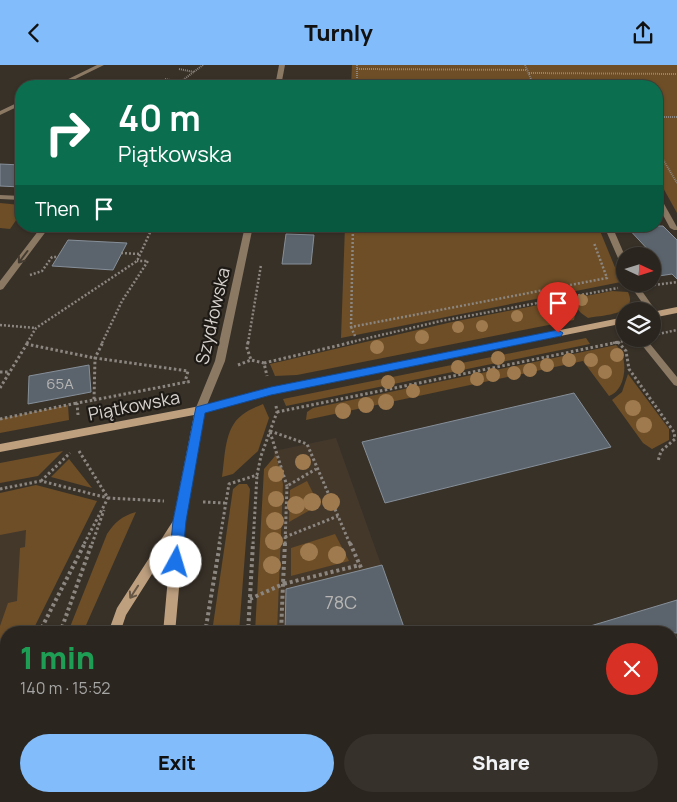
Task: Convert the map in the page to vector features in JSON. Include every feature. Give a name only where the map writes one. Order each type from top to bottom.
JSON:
[{"type":"street","points":[[70,80],[102,65]]},
{"type":"street","points":[[279,80],[282,65]]},
{"type":"street","points":[[0,113],[15,106]]},
{"type":"street","points":[[0,197],[15,198]]},
{"type":"street","points":[[663,208],[674,229]]},
{"type":"street","points":[[0,287],[41,232]]},
{"type":"street","name":"Szydłowska","points":[[200,410],[220,361],[248,232]]},
{"type":"street","points":[[611,232],[617,247]]},
{"type":"street","points":[[661,312],[677,311]]},
{"type":"street","name":"Piątkowska","points":[[0,448],[200,410],[279,389],[616,322]]},
{"type":"street","points":[[648,347],[677,383]]},
{"type":"street","points":[[170,626],[180,521],[200,410]]},
{"type":"street","points":[[116,626],[121,613],[180,521]]},
{"type":"path","points":[[183,80],[203,65]]},
{"type":"path","points":[[357,80],[358,65]]},
{"type":"path","points":[[526,65],[531,80]]},
{"type":"path","points":[[179,69],[194,72]]},
{"type":"path","points":[[358,69],[677,74]]},
{"type":"path","points":[[663,117],[677,117]]},
{"type":"path","points":[[663,160],[677,183]]},
{"type":"path","points":[[137,261],[150,232]]},
{"type":"path","points":[[353,232],[351,327],[355,335]]},
{"type":"path","points":[[351,327],[607,278],[591,235]]},
{"type":"path","points":[[121,253],[140,254]]},
{"type":"path","points":[[0,388],[36,327],[137,261],[148,261],[122,301],[95,358],[94,400]]},
{"type":"path","points":[[250,360],[247,348],[262,264]]},
{"type":"path","points":[[264,363],[442,321],[616,288]]},
{"type":"path","points":[[0,325],[36,327]]},
{"type":"path","points":[[661,333],[677,330]]},
{"type":"path","points":[[277,411],[616,342]]},
{"type":"path","points":[[0,419],[185,383],[188,371],[95,358],[26,344]]},
{"type":"path","points":[[622,347],[626,351],[629,369],[674,432],[675,439],[662,451],[658,461]]},
{"type":"path","points":[[0,371],[9,372]]},
{"type":"path","points":[[77,403],[79,451],[108,497]]},
{"type":"path","points":[[281,626],[287,486],[270,431],[307,444],[316,469],[362,570]]},
{"type":"path","points":[[41,481],[69,454],[79,451]]},
{"type":"path","points":[[287,486],[316,469]]},
{"type":"path","points":[[248,626],[257,475]]},
{"type":"path","points":[[0,489],[41,481],[108,497],[142,500]]},
{"type":"path","points":[[43,626],[108,497]]},
{"type":"path","points":[[62,626],[108,497]]},
{"type":"path","points":[[206,626],[225,503]]},
{"type":"path","points":[[285,537],[338,516]]},
{"type":"path","points":[[250,599],[283,584],[360,565]]},
{"type":"shaded area","points":[[352,65],[677,65],[677,213],[663,188],[663,80],[351,80]]},
{"type":"shaded area","points":[[0,203],[15,204],[15,222],[10,229],[0,228]]},
{"type":"shaded area","points":[[345,232],[600,232],[616,270],[616,283],[341,338]]},
{"type":"shaded area","points":[[612,291],[628,293],[630,300],[629,302],[616,302],[616,314],[588,318],[569,299]]},
{"type":"shaded area","points":[[563,300],[575,315],[574,320],[297,375],[275,376],[270,364],[452,322]]},
{"type":"shaded area","points":[[586,338],[590,344],[286,406],[283,399]]},
{"type":"shaded area","points":[[616,345],[623,357],[623,380],[615,393],[609,396],[583,361],[306,420],[307,412],[313,408]]},
{"type":"shaded area","points":[[628,374],[669,429],[669,440],[652,449],[643,443],[612,400],[622,392]]},
{"type":"shaded area","points":[[263,404],[269,418],[258,451],[233,474],[222,477],[226,444],[232,427],[244,413]]},
{"type":"shaded area","points":[[68,405],[69,420],[0,433],[0,419]]},
{"type":"shaded area","points":[[336,438],[403,626],[265,626],[274,451]]},
{"type":"shaded area","points":[[63,451],[38,476],[0,483],[0,463]]},
{"type":"shaded area","points":[[276,455],[283,484],[277,626],[255,626],[264,469]]},
{"type":"shaded area","points":[[69,459],[92,488],[51,477]]},
{"type":"shaded area","points":[[307,481],[319,505],[289,522],[290,490]]},
{"type":"shaded area","points":[[239,484],[247,484],[250,489],[239,626],[213,626],[233,489]]},
{"type":"shaded area","points":[[36,485],[97,501],[35,626],[0,626],[8,603],[17,601],[20,548],[25,547],[26,530],[0,535],[0,493]]},
{"type":"shaded area","points":[[0,506],[68,542],[11,626],[0,626]]},
{"type":"shaded area","points":[[136,512],[86,626],[70,626],[107,534],[119,520]]},
{"type":"shaded area","points":[[335,534],[349,561],[291,576],[291,548]]},
{"type":"building","points":[[0,164],[15,165],[15,187],[0,186]]},
{"type":"building","points":[[663,226],[677,240],[677,279],[672,274],[661,276],[661,247],[646,247],[632,232],[663,232]]},
{"type":"building","points":[[286,234],[314,235],[311,264],[282,264]]},
{"type":"building","points":[[68,240],[127,243],[113,270],[52,266]]},
{"type":"building","points":[[89,365],[91,392],[28,404],[29,376]]},
{"type":"building","points":[[574,393],[611,447],[385,503],[362,442]]},
{"type":"building","points":[[382,565],[404,626],[285,626],[286,589]]},
{"type":"building","points":[[677,600],[677,626],[590,626]]},
{"type":"route","points":[[176,562],[180,521],[200,410],[271,391],[558,333]]}]
